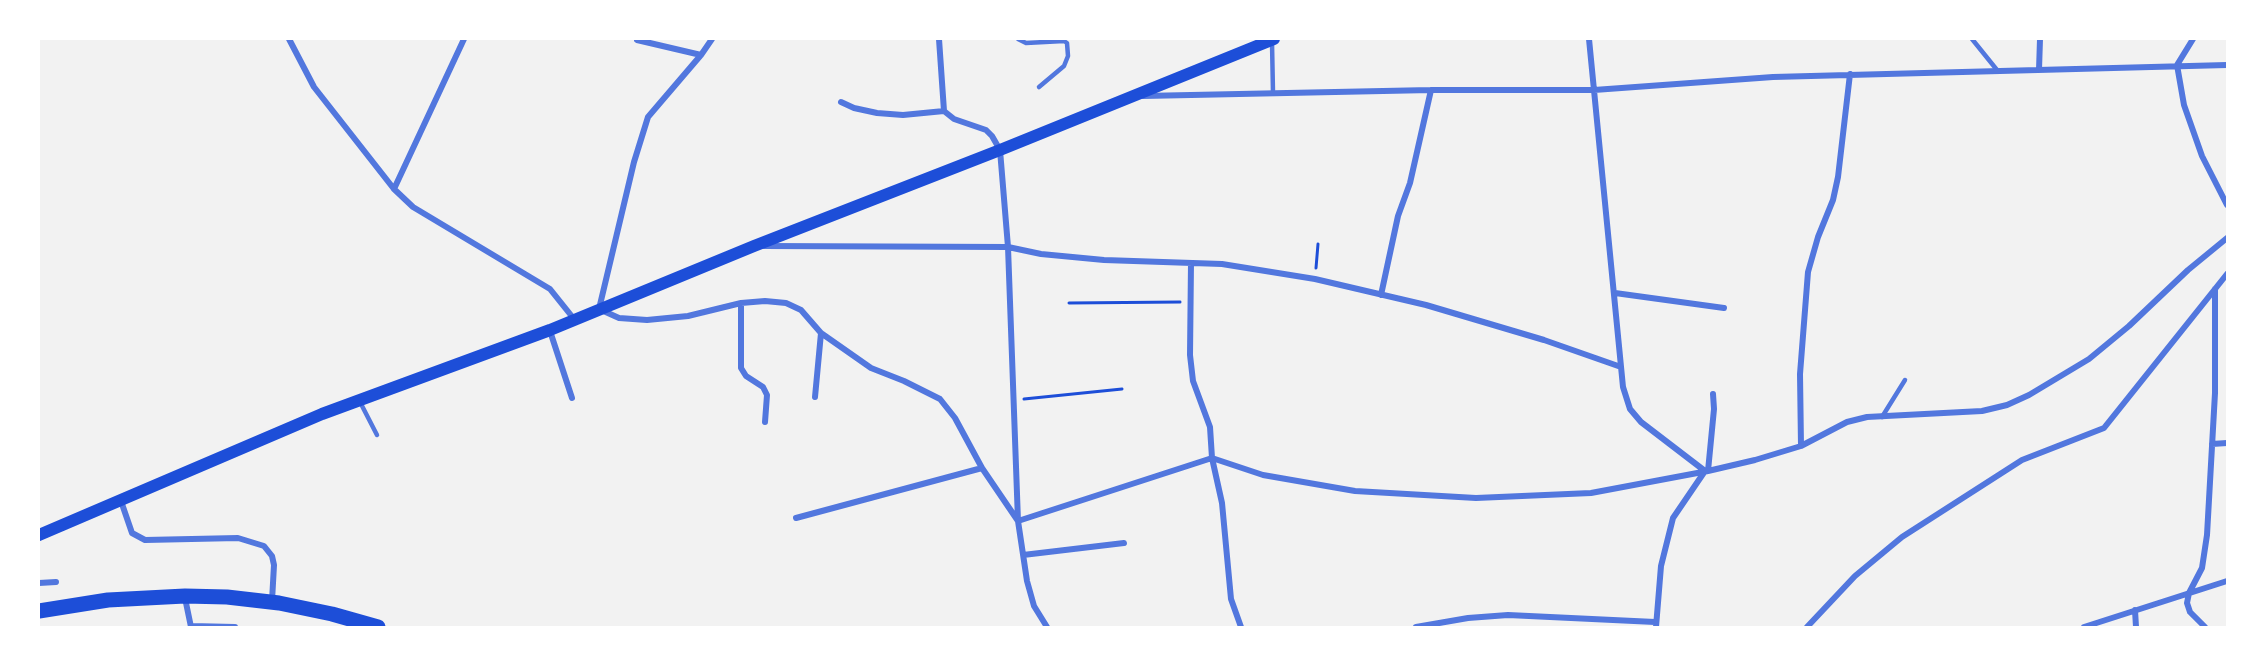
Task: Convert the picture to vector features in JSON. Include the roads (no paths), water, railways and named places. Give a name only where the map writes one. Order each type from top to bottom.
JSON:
[{"type":"main road","points":[[39,535],[322,414],[550,330],[1273,39]]},
{"type":"main road","points":[[42,612],[108,600],[185,596],[227,597],[272,602],[332,614],[378,627]]},
{"type":"street","points":[[289,39],[314,87],[394,189],[413,207],[550,289],[574,319]]},
{"type":"street","points":[[394,189],[464,39]]},
{"type":"street","points":[[712,39],[701,56],[648,117],[634,162],[599,309],[619,318],[647,320],[688,316],[741,303],[765,301],[786,303],[801,310],[821,333],[871,368],[940,399],[955,418],[982,468],[1018,521]]},
{"type":"street","points":[[939,39],[944,111]]},
{"type":"street","points":[[1589,39],[1623,387],[1630,409],[1641,422],[1706,471]]},
{"type":"street","points":[[2039,70],[2040,39]]},
{"type":"street","points":[[2193,39],[2177,65],[2184,105],[2202,156],[2227,205]]},
{"type":"street","points":[[637,40],[701,56]]},
{"type":"street","points":[[1130,97],[1431,90],[1594,90],[1773,76],[2227,64]]},
{"type":"street","points":[[1801,446],[1800,374],[1808,272],[1818,237],[1833,200],[1838,177],[1850,74]]},
{"type":"street","points":[[1381,295],[1398,216],[1410,183],[1431,90]]},
{"type":"street","points":[[841,102],[877,113],[903,115],[944,111],[954,119],[986,130],[992,135],[1000,150],[1008,247],[1018,521],[1027,581],[1034,606],[1047,627]]},
{"type":"street","points":[[1018,521],[1212,458],[1263,475],[1345,489],[1476,498],[1591,493],[1706,471],[1801,446],[1847,422],[1867,417],[1982,411],[2007,405],[2029,395],[2089,359],[2227,238]]},
{"type":"street","points":[[754,246],[1008,247],[1041,254],[1104,260],[1222,264],[1315,279],[1426,305],[1532,336],[1621,367]]},
{"type":"street","points":[[1191,263],[1190,355],[1193,381],[1208,421],[1212,458],[1222,503],[1230,591],[1240,627]]},
{"type":"street","points":[[1807,627],[1855,576],[1902,537],[2022,460],[2104,428],[2227,274]]},
{"type":"street","points":[[2205,627],[2190,612],[2187,603],[2189,593],[2202,568],[2207,535],[2212,444],[2215,289]]},
{"type":"street","points":[[1615,293],[1724,308]]},
{"type":"street","points":[[741,303],[741,368],[746,376],[763,387],[767,395],[765,422]]},
{"type":"street","points":[[550,330],[572,398]]},
{"type":"street","points":[[815,397],[821,333]]},
{"type":"street","points":[[1416,627],[1468,618],[1508,615],[1655,625],[1661,566],[1673,518],[1706,471],[1714,409],[1713,394]]},
{"type":"street","points":[[2212,444],[2227,443]]},
{"type":"street","points":[[796,518],[982,468]]},
{"type":"street","points":[[121,501],[132,533],[145,540],[238,538],[264,546],[272,556],[274,565],[272,602]]},
{"type":"street","points":[[1023,555],[1124,543]]},
{"type":"street","points":[[2084,627],[2227,581]]},
{"type":"street","points":[[39,583],[56,582]]},
{"type":"street","points":[[185,596],[191,626],[235,627]]},
{"type":"street","points":[[2135,610],[2136,627]]},
{"type":"lane","points":[[1018,39],[1026,43],[1064,41],[1067,43],[1068,56],[1064,66],[1039,87]]},
{"type":"lane","points":[[1273,39],[1273,93]]},
{"type":"lane","points":[[1972,39],[1997,70]]},
{"type":"lane","points":[[1882,417],[1905,380]]},
{"type":"lane","points":[[360,400],[377,435]]}]
